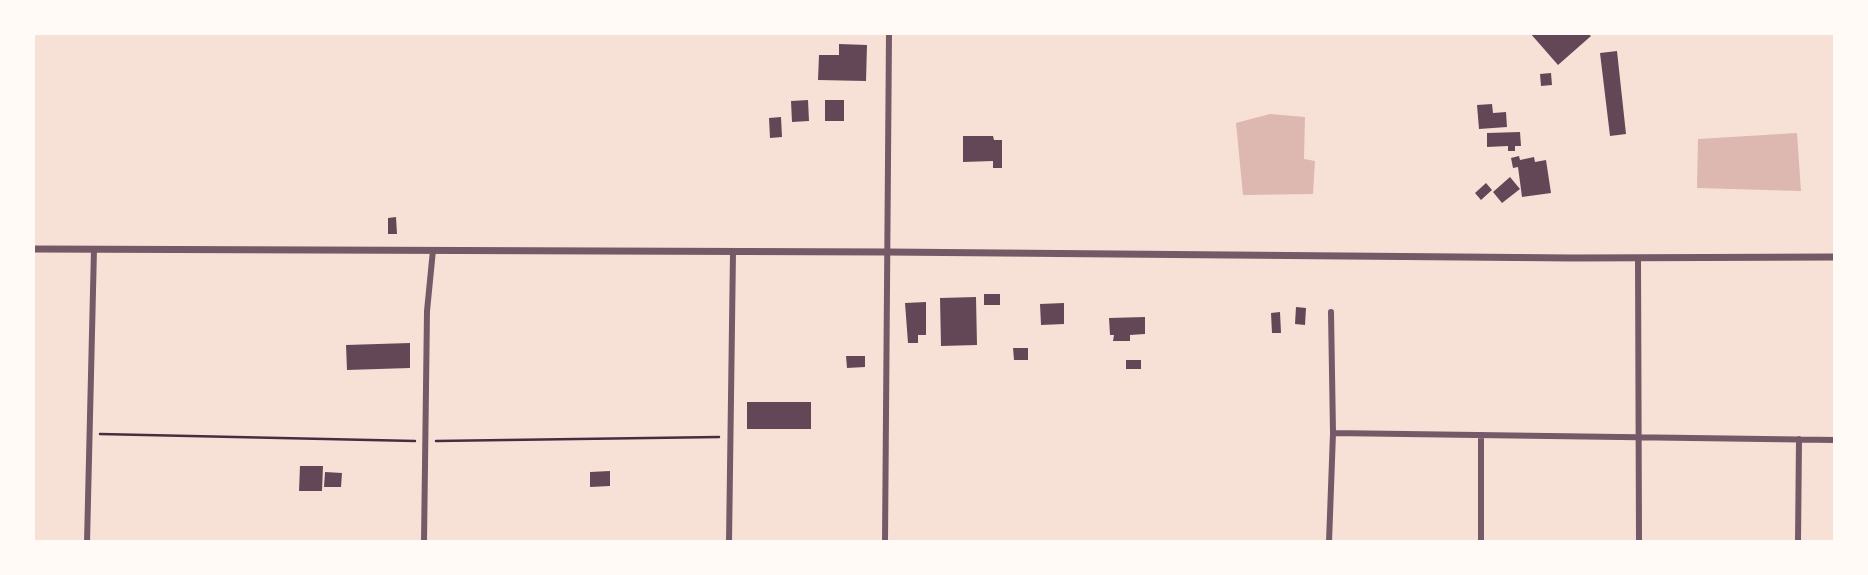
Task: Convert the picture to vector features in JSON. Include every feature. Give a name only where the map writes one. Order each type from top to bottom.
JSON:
[{"type":"street","points":[[885,542],[889,33]]},
{"type":"street","points":[[33,249],[1835,257]]},
{"type":"street","points":[[87,542],[94,249]]},
{"type":"street","points":[[424,542],[427,311],[433,250]]},
{"type":"street","points":[[729,542],[733,252]]},
{"type":"street","points":[[1638,258],[1639,542]]},
{"type":"street","points":[[1329,542],[1331,312]]},
{"type":"street","points":[[1332,433],[1835,440]]},
{"type":"street","points":[[1481,435],[1481,542]]},
{"type":"street","points":[[1798,542],[1799,439]]},
{"type":"path","points":[[89,434],[425,441],[730,437]]},
{"type":"shaded area","points":[[1270,114],[1305,117],[1304,159],[1315,161],[1313,194],[1243,195],[1236,123]]},
{"type":"shaded area","points":[[1797,133],[1801,191],[1697,188],[1698,139]]},
{"type":"building","points":[[1530,33],[1588,33],[1591,36],[1558,65]]},
{"type":"building","points":[[839,44],[867,45],[866,81],[818,80],[819,55],[839,55]]},
{"type":"building","points":[[1617,51],[1626,134],[1610,136],[1600,53]]},
{"type":"building","points":[[1551,73],[1552,85],[1541,86],[1540,74]]},
{"type":"building","points":[[808,100],[809,121],[792,122],[791,101]]},
{"type":"building","points":[[825,100],[844,100],[844,121],[825,121]]},
{"type":"building","points":[[1492,104],[1493,113],[1506,112],[1507,127],[1479,129],[1477,105]]},
{"type":"building","points":[[781,117],[782,137],[770,138],[769,118]]},
{"type":"building","points":[[1520,132],[1521,146],[1515,146],[1515,151],[1508,151],[1508,146],[1487,147],[1487,133]]},
{"type":"building","points":[[963,136],[993,136],[994,140],[1002,140],[1002,168],[993,168],[993,161],[963,162]]},
{"type":"building","points":[[1519,156],[1520,160],[1534,157],[1535,162],[1546,160],[1551,193],[1522,197],[1518,167],[1513,168],[1511,158]]},
{"type":"building","points":[[1510,177],[1520,189],[1502,203],[1493,192]]},
{"type":"building","points":[[1486,183],[1492,190],[1481,200],[1475,193]]},
{"type":"building","points":[[396,217],[397,234],[388,234],[388,218]]},
{"type":"building","points":[[984,294],[1000,294],[1000,305],[984,305]]},
{"type":"building","points":[[976,297],[977,345],[941,346],[940,298]]},
{"type":"building","points":[[926,302],[926,335],[918,335],[918,343],[908,343],[905,303]]},
{"type":"building","points":[[1064,303],[1064,324],[1041,325],[1040,304]]},
{"type":"building","points":[[1296,307],[1306,308],[1305,325],[1295,324]]},
{"type":"building","points":[[1280,312],[1281,333],[1272,333],[1271,313]]},
{"type":"building","points":[[1145,317],[1145,334],[1130,335],[1130,341],[1113,341],[1109,318]]},
{"type":"building","points":[[410,343],[410,368],[347,370],[346,345]]},
{"type":"building","points":[[1013,348],[1028,348],[1028,360],[1014,360]]},
{"type":"building","points":[[846,356],[865,356],[865,367],[847,368]]},
{"type":"building","points":[[1126,360],[1141,360],[1141,369],[1126,369]]},
{"type":"building","points":[[747,402],[811,402],[811,429],[747,429]]},
{"type":"building","points":[[300,466],[323,466],[322,491],[299,491]]},
{"type":"building","points":[[610,471],[610,486],[590,487],[590,472]]},
{"type":"building","points":[[325,472],[342,473],[341,487],[324,487]]}]
